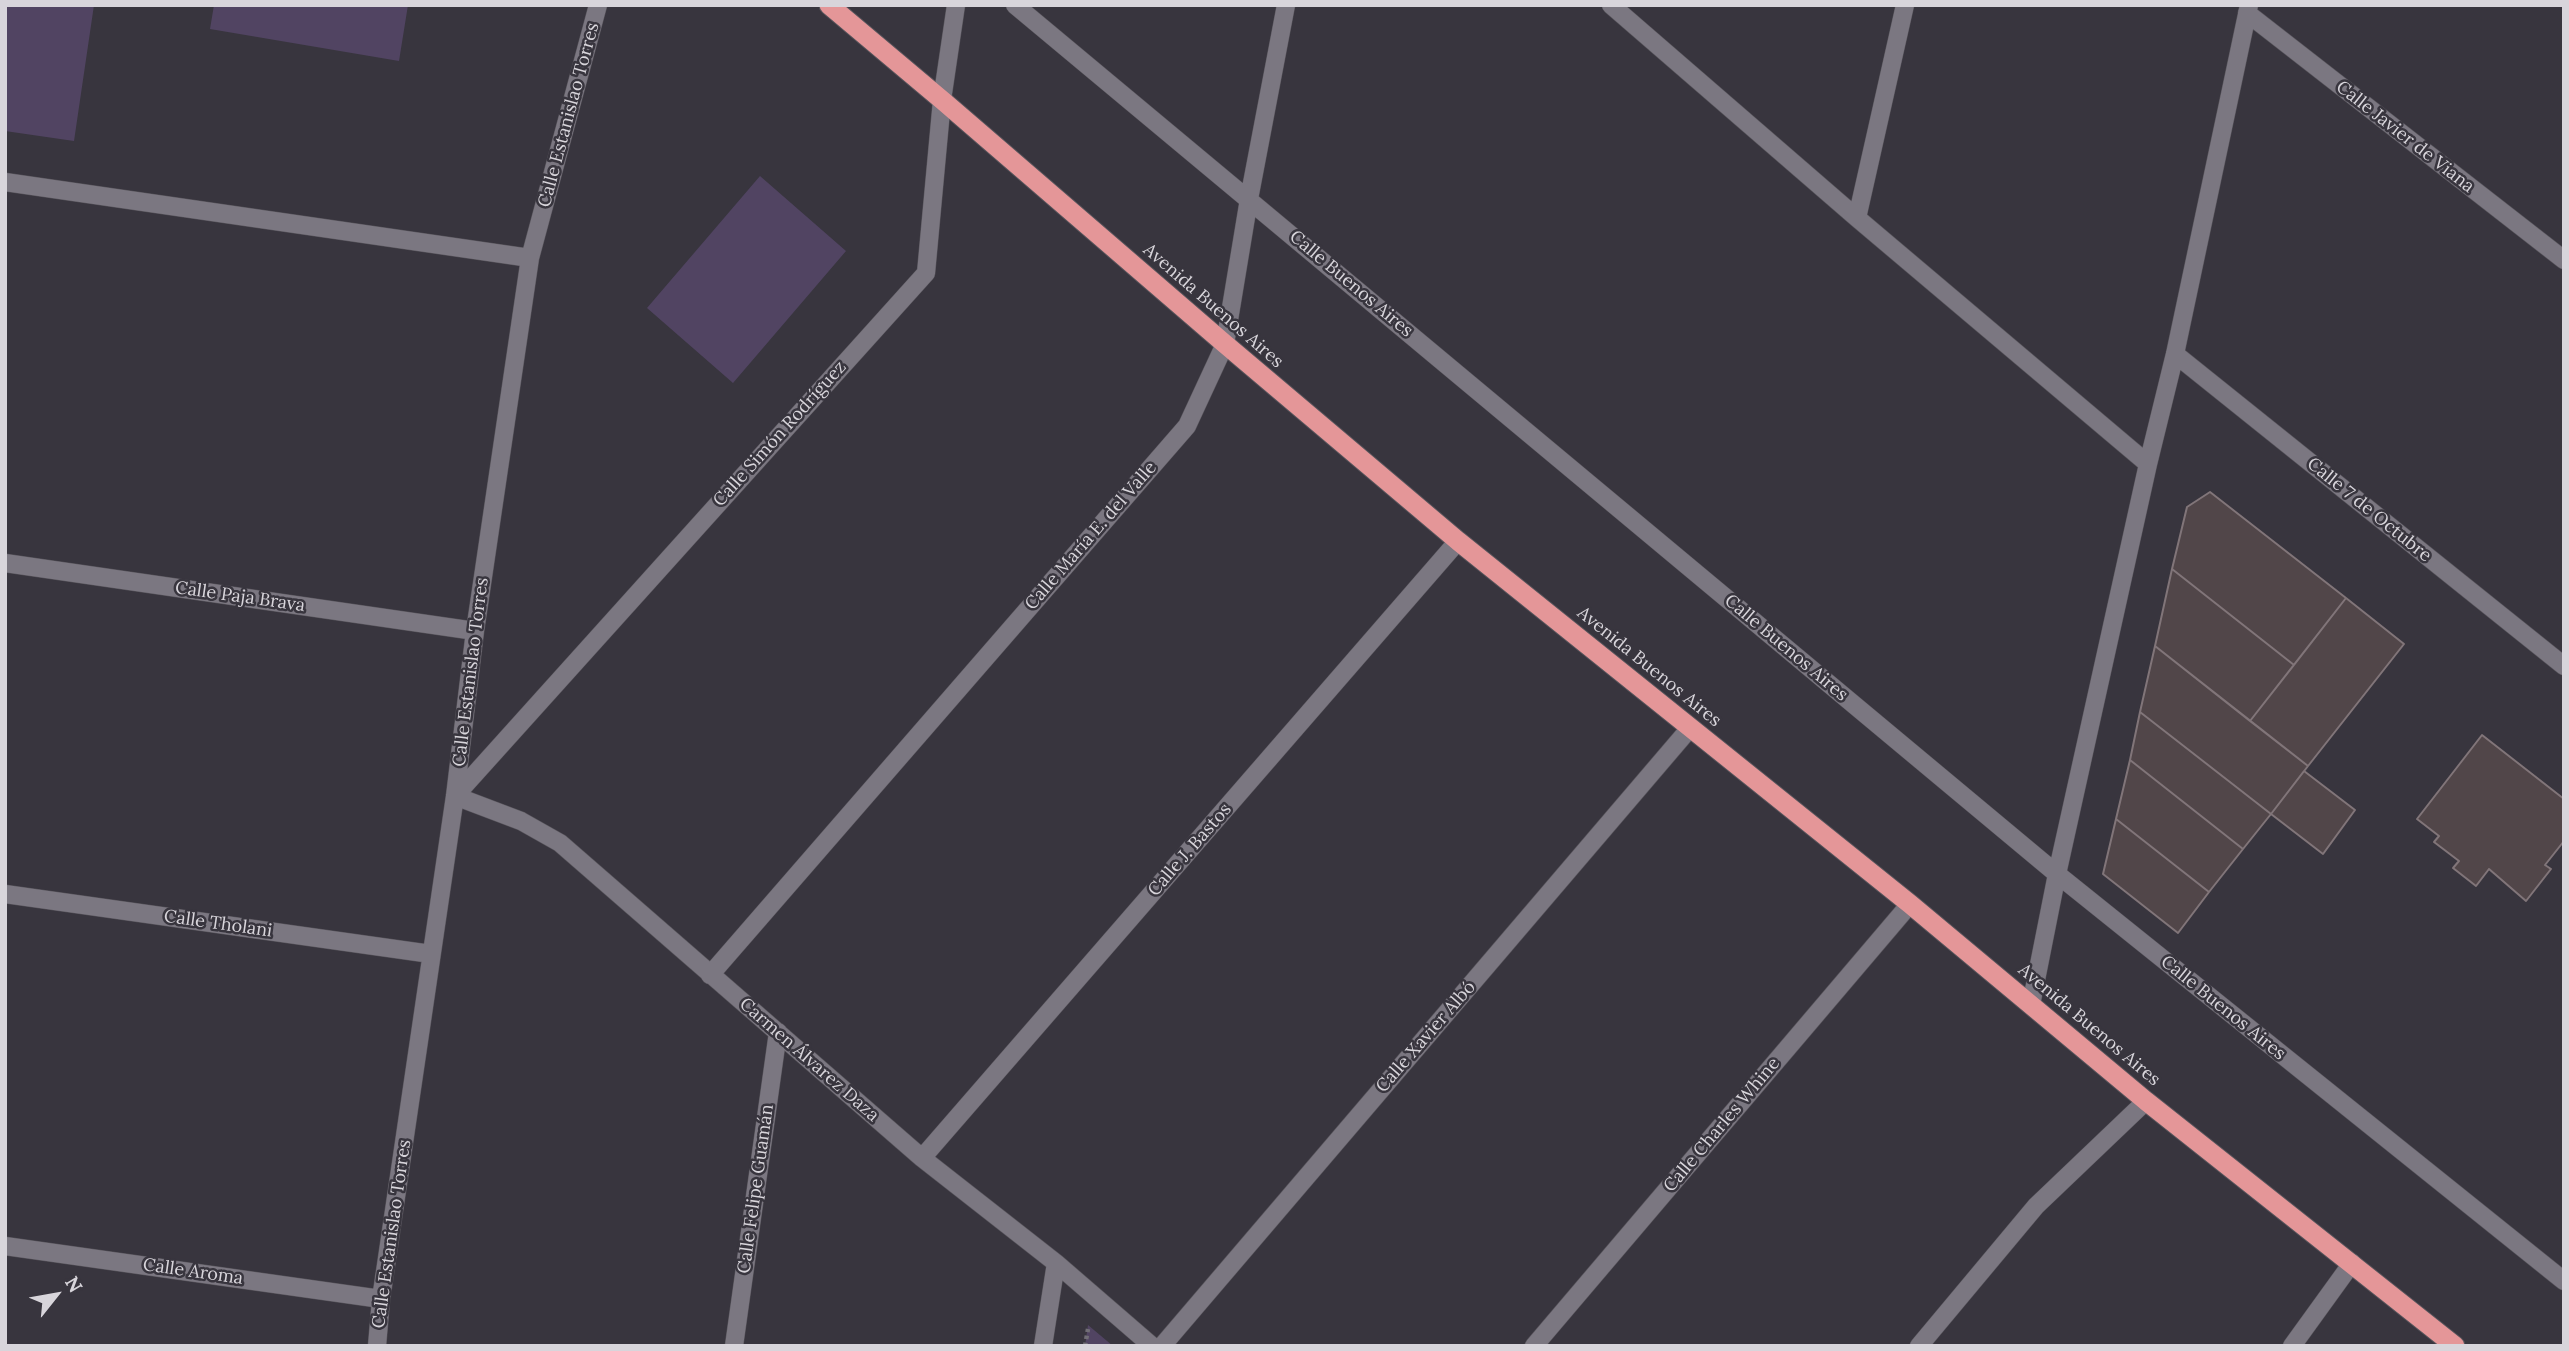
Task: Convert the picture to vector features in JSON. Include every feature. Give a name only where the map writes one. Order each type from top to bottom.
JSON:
[{"type":"highway","name":"Avenida Buenos Aires","points":[[829,5],[1458,541],[1910,904],[2146,1101],[2455,1346]]},
{"type":"street","name":"Calle Estanislao Torres","points":[[377,1346],[381,1299],[530,258],[598,5]]},
{"type":"street","name":"Calle Simón Rodríguez","points":[[455,796],[926,273],[942,100],[956,5]]},
{"type":"street","name":"Calle Buenos Aires","points":[[1015,5],[2057,874],[2564,1281]]},
{"type":"street","name":"Calle María E. del Valle","points":[[710,975],[1187,426],[1225,344],[1286,5]]},
{"type":"street","points":[[1611,5],[2148,464]]},
{"type":"street","points":[[1857,218],[1905,5]]},
{"type":"street","points":[[2031,1005],[2057,874],[2175,354],[2248,9]]},
{"type":"street","name":"Calle Javier de Viana","points":[[2248,9],[2564,260]]},
{"type":"street","points":[[5,182],[530,258]]},
{"type":"street","name":"Calle 7 de Octubre","points":[[2175,354],[2564,666]]},
{"type":"street","name":"Calle J. Bastos","points":[[922,1158],[1458,541]]},
{"type":"street","name":"Calle Paja Brava","points":[[5,563],[475,632]]},
{"type":"street","name":"Calle Xavier Albó","points":[[1162,1346],[1690,728]]},
{"type":"street","name":"Carmen Álvarez Daza","points":[[455,796],[521,821],[560,843],[922,1158],[1056,1263],[1152,1346]]},
{"type":"street","name":"Calle Tholani","points":[[5,894],[431,954]]},
{"type":"street","name":"Calle Charles Whine","points":[[1534,1346],[1910,904]]},
{"type":"street","name":"Calle Felipe Guamán","points":[[734,1346],[778,1032]]},
{"type":"street","points":[[1919,1346],[2036,1206],[2146,1101]]},
{"type":"street","name":"Calle Aroma","points":[[5,1246],[381,1299]]},
{"type":"street","points":[[1043,1346],[1056,1263]]},
{"type":"street","points":[[2292,1346],[2352,1263]]},
{"type":"shaded area","points":[[5,5],[94,5],[74,141],[5,131]]},
{"type":"shaded area","points":[[214,5],[408,5],[399,61],[210,29]]},
{"type":"shaded area","points":[[760,176],[846,251],[733,383],[647,308]]},
{"type":"shaded area","points":[[1088,1325],[1113,1346],[1085,1346]]},
{"type":"building","points":[[2210,492],[2346,598],[2294,665],[2172,569],[2187,507]]},
{"type":"building","points":[[2172,569],[2294,665],[2250,721],[2155,646]]},
{"type":"building","points":[[2346,598],[2404,644],[2308,766],[2250,721]]},
{"type":"building","points":[[2155,646],[2308,766],[2271,814],[2140,712]]},
{"type":"building","points":[[2140,712],[2271,814],[2243,849],[2130,760]]},
{"type":"building","points":[[2482,735],[2564,799],[2564,841],[2545,865],[2551,869],[2526,901],[2489,869],[2476,886],[2453,868],[2459,861],[2434,842],[2439,836],[2417,819]]},
{"type":"building","points":[[2130,760],[2243,849],[2209,892],[2116,819]]},
{"type":"building","points":[[2304,771],[2355,810],[2323,854],[2271,814]]},
{"type":"building","points":[[2116,819],[2209,892],[2178,933],[2103,874]]}]
